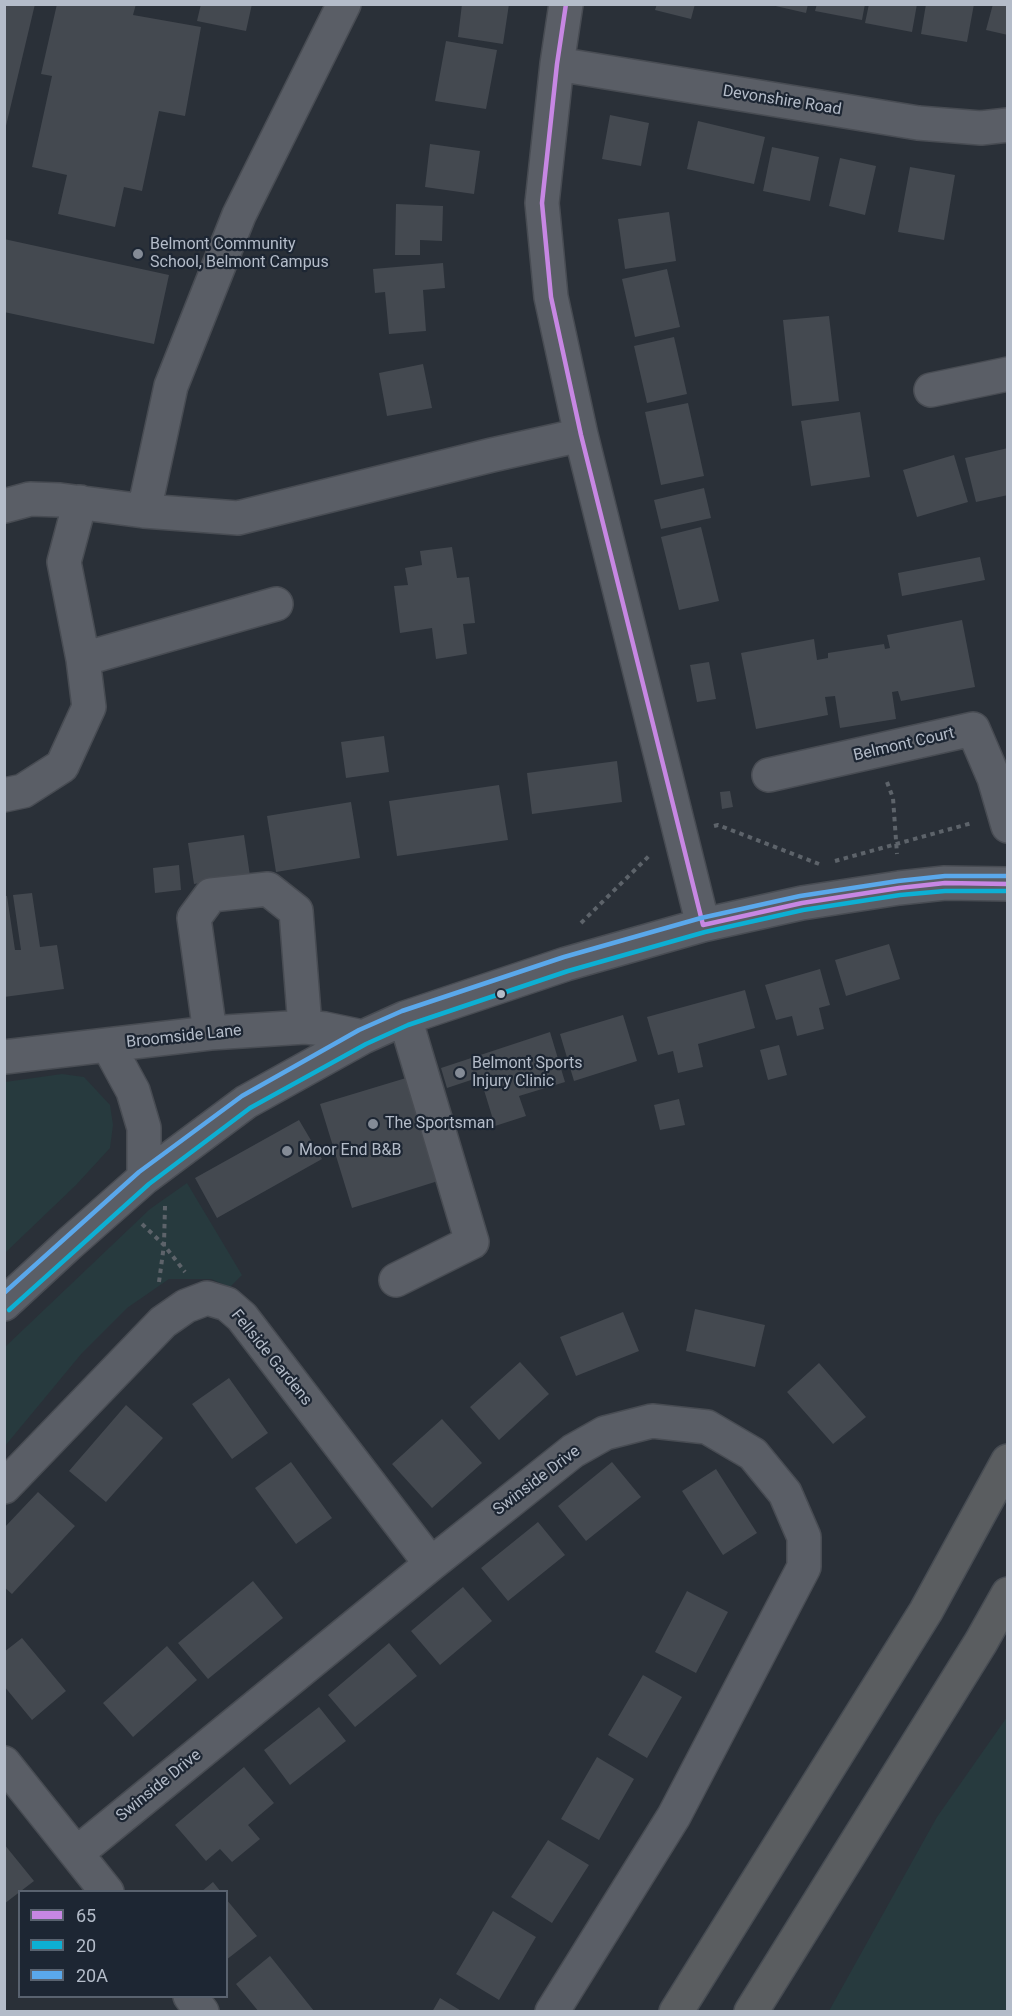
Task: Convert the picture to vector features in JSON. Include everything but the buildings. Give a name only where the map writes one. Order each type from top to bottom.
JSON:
[{"type":"highway","points":[[676,2012],[926,1611],[1008,1461]]},
{"type":"highway","points":[[751,2012],[981,1642],[1008,1594]]},
{"type":"street","points":[[144,511],[171,386],[239,215],[344,4]]},
{"type":"street","points":[[566,4],[542,203],[551,297],[581,435],[703,925]]},
{"type":"street","name":"Devonshire Road","points":[[557,64],[918,123],[981,128],[1008,125]]},
{"type":"street","points":[[931,390],[1008,374]]},
{"type":"street","points":[[4,506],[30,499],[238,518],[581,435]]},
{"type":"street","points":[[4,795],[23,791],[62,766],[88,706],[83,659],[64,562],[80,502]]},
{"type":"street","points":[[83,659],[276,603]]},
{"type":"street","name":"Belmont Court","points":[[770,775],[973,729],[994,778],[1006,820]]},
{"type":"street","points":[[4,1304],[155,1168],[246,1102],[363,1037],[405,1018],[578,961],[703,925],[801,903],[1005,875]]},
{"type":"street","points":[[210,1033],[194,918],[211,895],[268,889],[296,911],[304,1027]]},
{"type":"street","points":[[396,1280],[472,1242],[405,1018]]},
{"type":"street","name":"Broomside Lane","points":[[4,1057],[210,1033],[304,1027],[363,1037]]},
{"type":"street","points":[[108,1045],[133,1091],[155,1168]]},
{"type":"street","points":[[4,1487],[163,1322],[186,1306],[207,1298]]},
{"type":"street","name":"Fellside Gardens","points":[[207,1298],[227,1304],[242,1317],[431,1564]]},
{"type":"street","name":"Swinside Drive","points":[[77,1853],[573,1451],[605,1433],[652,1421],[707,1427],[753,1454],[785,1493],[804,1538],[804,1567],[674,1816],[552,2012]]},
{"type":"street","points":[[4,1764],[105,1890]]},
{"type":"path","points":[[875,751],[893,798],[899,888]]},
{"type":"path","points":[[831,862],[897,844],[1006,820]]},
{"type":"path","points":[[578,961],[572,932],[663,842],[718,825],[820,865]]},
{"type":"path","points":[[150,1336],[164,1245],[155,1168]]},
{"type":"path","points":[[117,1201],[164,1245],[207,1298]]},
{"type":"green space","points":[[62,1074],[84,1077],[110,1105],[113,1125],[110,1148],[76,1185],[5,1253],[5,1082]]},
{"type":"green space","points":[[187,1183],[242,1275],[230,1287],[211,1279],[169,1279],[127,1308],[82,1353],[5,1446],[5,1347],[150,1209]]},
{"type":"green space","points":[[1007,1717],[1007,2011],[829,2011],[937,1817]]},
{"type":"transit line","name":"65","points":[[566,4],[542,203],[551,297],[581,435],[703,925],[802,903],[899,888],[945,883],[1008,884]]},
{"type":"transit line","name":"20A","points":[[4,1293],[139,1172],[242,1096],[359,1030],[402,1011],[564,957],[701,918],[800,896],[898,881],[945,876],[1008,876]]},
{"type":"transit line","name":"20","points":[[9,1310],[149,1184],[250,1108],[366,1044],[408,1025],[568,971],[705,932],[803,910],[900,895],[945,891],[1008,891]]},
{"type":"place","name":"Belmont Community School, Belmont Campus","points":[[138,254]]},
{"type":"place","name":"Belmont Sports Injury Clinic","points":[[460,1073]]},
{"type":"place","name":"The Sportsman","points":[[373,1124]]},
{"type":"place","name":"Moor End B&B","points":[[287,1151]]}]
